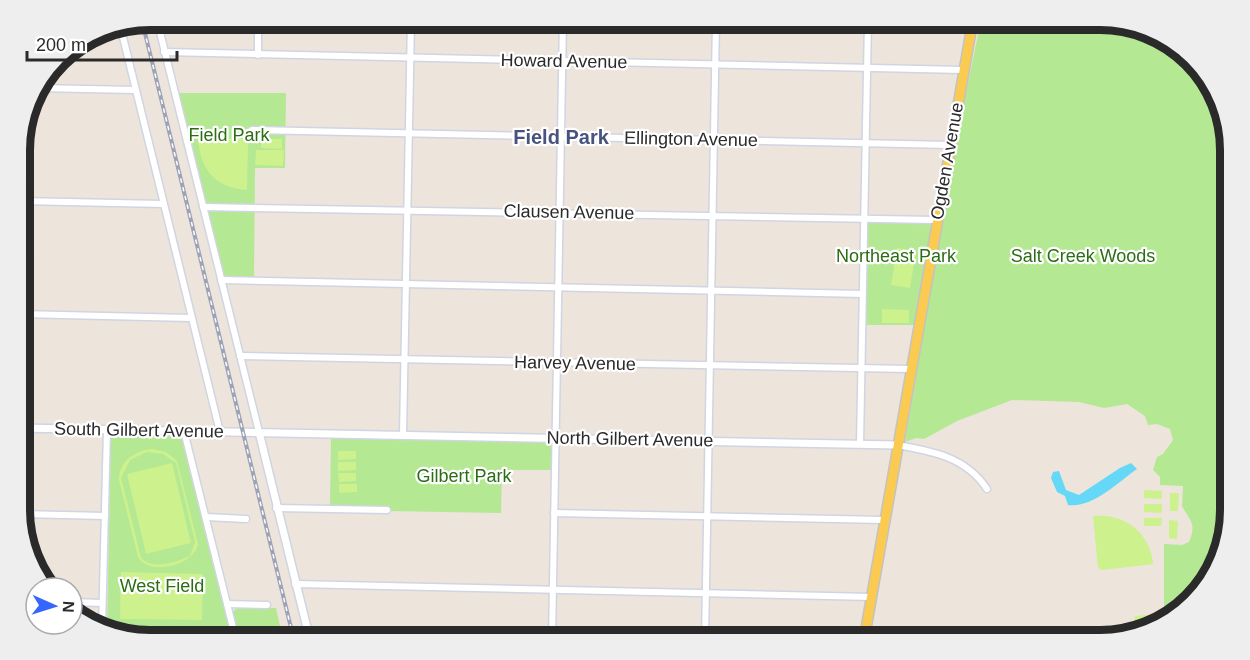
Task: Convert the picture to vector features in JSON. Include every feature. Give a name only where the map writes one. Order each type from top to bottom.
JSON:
[{"type":"main road","name":"Ogden Avenue","points":[[866,630],[971,30]]},
{"type":"street","points":[[159,30],[307,630]]},
{"type":"street","points":[[258,30],[258,55]]},
{"type":"street","points":[[403,435],[411,30]]},
{"type":"street","points":[[552,630],[563,30]]},
{"type":"street","points":[[705,630],[716,30]]},
{"type":"street","points":[[860,444],[868,30]]},
{"type":"street","points":[[122,33],[190,318],[220,432]]},
{"type":"street","name":"Howard Avenue","points":[[164,52],[963,70]]},
{"type":"street","points":[[47,88],[135,90]]},
{"type":"street","name":"Ellington Avenue","points":[[252,130],[951,145]]},
{"type":"street","points":[[30,201],[163,204]]},
{"type":"street","name":"Clausen Avenue","points":[[203,207],[936,220]]},
{"type":"street","points":[[221,280],[863,294]]},
{"type":"street","points":[[30,314],[190,318]]},
{"type":"street","name":"Harvey Avenue","points":[[240,356],[910,369]]},
{"type":"street","name":"South Gilbert Avenue","points":[[30,428],[259,432]]},
{"type":"street","points":[[102,620],[107,429]]},
{"type":"street","points":[[184,431],[234,630]]},
{"type":"street","name":"North Gilbert Avenue","points":[[259,432],[897,445],[935,452],[966,466],[979,476],[987,489]]},
{"type":"street","points":[[276,508],[387,510]]},
{"type":"street","points":[[554,513],[884,520]]},
{"type":"street","points":[[30,514],[105,516]]},
{"type":"street","points":[[206,517],[246,519]]},
{"type":"street","points":[[295,585],[872,597]]},
{"type":"street","points":[[84,602],[102,603]]},
{"type":"street","points":[[227,604],[267,605]]},
{"type":"green space","name":"Salt Creek Woods","points":[[979,30],[1100,30],[1131,34],[1167,50],[1190,71],[1208,97],[1216,119],[1220,150],[1219,526],[1214,549],[1200,577],[1179,600],[1164,612],[1164,544],[1182,545],[1189,542],[1192,530],[1190,519],[1182,506],[1183,486],[1160,485],[1160,477],[1153,470],[1157,457],[1163,454],[1173,440],[1170,429],[1157,424],[1148,425],[1145,416],[1127,404],[1104,408],[1079,402],[1012,400],[957,421],[924,439],[916,438],[905,442],[955,146]]},
{"type":"green space","name":"Field Park","points":[[176,93],[286,93],[285,168],[255,168],[254,278],[224,277]]},
{"type":"green space","points":[[198,138],[244,139],[248,144],[247,190],[226,186],[211,175],[202,159]]},
{"type":"green space","points":[[261,139],[282,139],[282,149],[261,148]]},
{"type":"green space","points":[[256,150],[284,150],[283,166],[255,165]]},
{"type":"green space","name":"Northeast Park","points":[[866,221],[934,223],[916,325],[864,325]]},
{"type":"green space","points":[[897,248],[916,251],[910,288],[891,285]]},
{"type":"green space","points":[[882,309],[909,310],[909,323],[882,323]]},
{"type":"green space","name":"West Field","points":[[116,433],[181,436],[230,630],[142,630],[107,622],[111,437]]},
{"type":"green space","name":"Gilbert Park","points":[[331,438],[546,442],[552,446],[551,470],[502,470],[501,513],[388,511],[388,507],[330,505]]},
{"type":"green space","points":[[146,450],[166,452],[177,461],[198,544],[189,558],[171,566],[152,566],[144,563],[138,557],[119,480],[125,462],[134,454]],"holes":[[[147,452],[163,454],[176,463],[195,542],[190,556],[171,563],[151,564],[141,557],[121,478],[130,460]]]},
{"type":"green space","points":[[338,451],[356,451],[356,459],[338,460]]},
{"type":"green space","points":[[338,462],[356,462],[356,470],[338,471]]},
{"type":"green space","points":[[172,463],[191,543],[146,554],[127,474]]},
{"type":"green space","points":[[338,473],[356,473],[356,481],[339,482]]},
{"type":"green space","points":[[339,484],[357,484],[357,492],[339,493]]},
{"type":"green space","points":[[1144,490],[1162,491],[1162,499],[1144,498]]},
{"type":"green space","points":[[1170,493],[1179,493],[1178,511],[1170,511]]},
{"type":"green space","points":[[1144,504],[1162,504],[1162,513],[1144,512]]},
{"type":"green space","points":[[1093,516],[1115,518],[1134,527],[1147,543],[1153,564],[1102,570],[1098,568]]},
{"type":"green space","points":[[1144,518],[1162,518],[1161,526],[1144,526]]},
{"type":"green space","points":[[1169,520],[1178,521],[1177,539],[1169,538]]},
{"type":"green space","points":[[121,572],[203,574],[202,620],[120,619]]},
{"type":"green space","points":[[237,608],[276,608],[281,630],[238,630],[233,612]]},
{"type":"green space","points":[[1148,615],[1156,616],[1133,625],[1135,616]]},
{"type":"green space","points":[[128,628],[204,629],[142,630]]},
{"type":"water","points":[[1131,463],[1137,469],[1096,499],[1077,505],[1068,505],[1065,496],[1057,492],[1051,478],[1053,472],[1059,471],[1066,490],[1079,495]]},
{"type":"railway","points":[[144,30],[292,630]]},
{"type":"district","name":"Field Park","points":[[561,137]]}]
